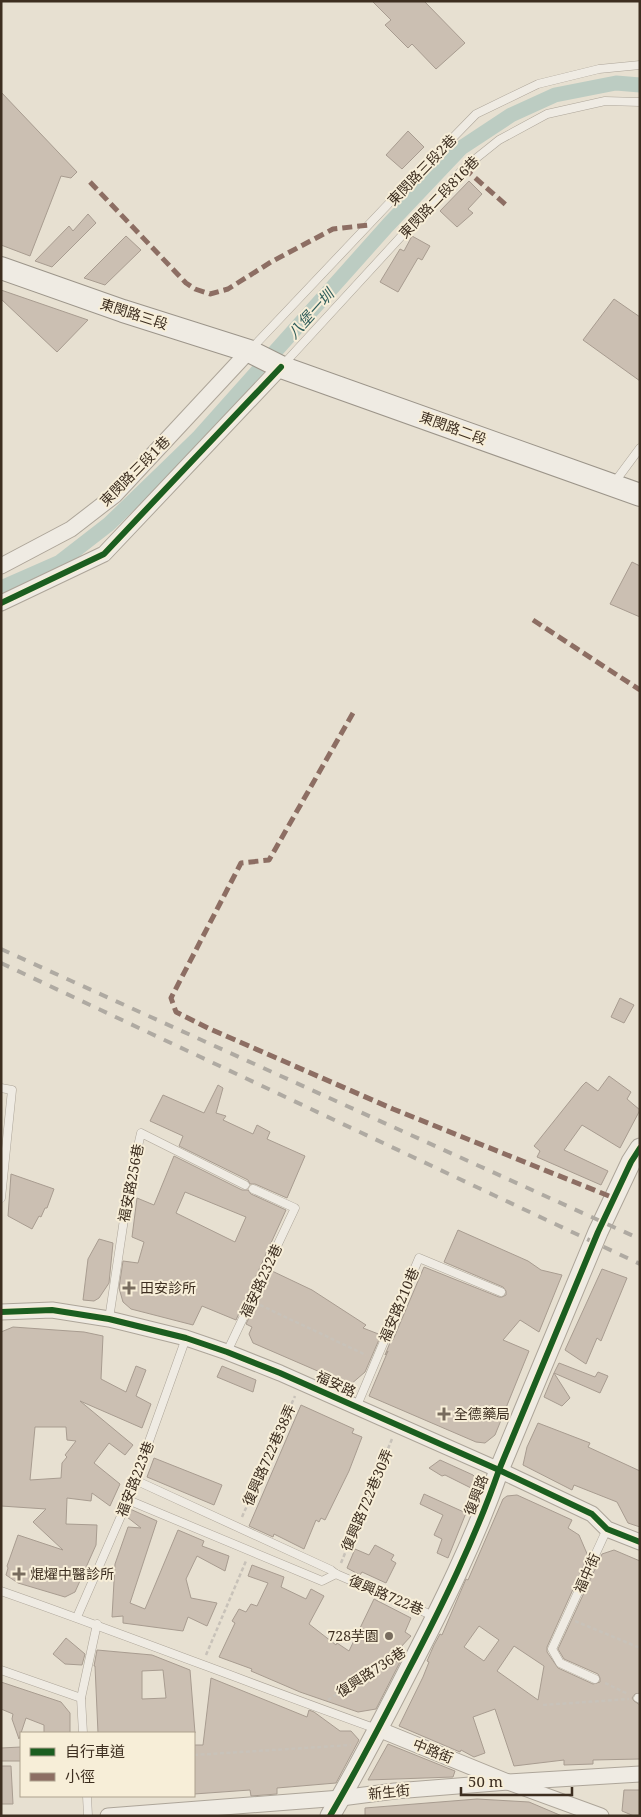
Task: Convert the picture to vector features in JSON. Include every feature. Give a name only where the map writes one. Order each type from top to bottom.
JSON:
[{"type":"main road","name":"東閔路三段","points":[[1,268],[266,360]]},
{"type":"main road","name":"東閔路二段","points":[[266,360],[640,495]]},
{"type":"street","name":"東閔路三段1巷","points":[[1,566],[71,529],[115,495],[266,360]]},
{"type":"street","points":[[1,604],[104,554],[266,360]]},
{"type":"street","name":"復興路","points":[[330,1816],[375,1735],[436,1617],[486,1509],[499,1470],[598,1232],[637,1158]]},
{"type":"street","name":"福安路","points":[[1,1312],[52,1310],[109,1319],[186,1338],[227,1352],[301,1382],[499,1470],[592,1514],[607,1529],[640,1542]]},
{"type":"street","name":"中路街","points":[[375,1735],[601,1816]]},
{"type":"street","name":"新生街","points":[[108,1816],[341,1798],[395,1791],[508,1782],[640,1774]]},
{"type":"lane","name":"東閔路三段2巷","points":[[266,360],[476,114],[538,84],[599,69],[640,66]]},
{"type":"lane","name":"東閔路二段816巷","points":[[266,360],[464,168],[498,140],[548,114],[605,101],[640,102]]},
{"type":"lane","points":[[613,485],[640,448]]},
{"type":"lane","points":[[1,1088],[12,1090],[1,1198]]},
{"type":"lane","name":"福安路256巷","points":[[109,1319],[129,1186],[141,1133],[245,1185]]},
{"type":"lane","name":"福安路232巷","points":[[227,1352],[295,1208],[253,1189]]},
{"type":"lane","name":"福安路210巷","points":[[356,1408],[419,1258],[501,1292]]},
{"type":"lane","name":"福安路223巷","points":[[77,1617],[128,1500],[186,1338]]},
{"type":"lane","name":"復興路722巷","points":[[135,1480],[332,1570],[336,1574],[436,1617]]},
{"type":"lane","points":[[128,1500],[322,1581],[336,1574]]},
{"type":"lane","name":"福中街","points":[[595,1679],[560,1664],[552,1649],[607,1529]]},
{"type":"lane","points":[[1,1590],[97,1624],[202,1666],[317,1708],[375,1735]]},
{"type":"lane","points":[[83,1732],[81,1698],[97,1624]]},
{"type":"lane","points":[[1,1670],[81,1698]]},
{"type":"lane","points":[[87,1797],[88,1816]]},
{"type":"path","points":[[252,1301],[376,1360]]},
{"type":"path","points":[[202,1666],[250,1550]]},
{"type":"path","points":[[567,1618],[640,1648]]},
{"type":"path","points":[[595,1679],[639,1699]]},
{"type":"path","points":[[543,1705],[639,1699]]},
{"type":"path","points":[[195,1755],[363,1744],[375,1735]]},
{"type":"building","points":[[372,1],[424,1],[465,43],[436,69],[412,44],[408,48],[385,25],[391,20]]},
{"type":"building","points":[[1,92],[77,172],[71,178],[61,176],[30,256],[1,245]]},
{"type":"building","points":[[408,131],[424,147],[402,169],[386,155]]},
{"type":"building","points":[[469,181],[482,194],[468,209],[473,213],[457,227],[440,211]]},
{"type":"building","points":[[88,214],[96,223],[52,267],[35,261],[69,226],[73,231]]},
{"type":"building","points":[[126,236],[141,250],[105,285],[84,278]]},
{"type":"building","points":[[412,236],[430,246],[422,260],[418,258],[398,292],[380,282],[400,249],[404,251]]},
{"type":"building","points":[[1,290],[88,320],[57,352],[1,299]]},
{"type":"building","points":[[614,299],[640,317],[640,381],[583,340]]},
{"type":"building","points":[[632,562],[640,566],[640,617],[610,604]]},
{"type":"building","points":[[620,998],[634,1005],[624,1023],[611,1017]]},
{"type":"building","points":[[609,1076],[631,1092],[627,1099],[640,1110],[620,1148],[582,1125],[564,1150],[608,1171],[601,1185],[537,1157],[540,1151],[534,1146],[586,1082],[598,1091]]},
{"type":"building","points":[[218,1085],[223,1088],[216,1113],[226,1116],[223,1120],[253,1134],[257,1125],[270,1132],[267,1139],[305,1156],[287,1198],[255,1184],[250,1184],[248,1180],[179,1146],[183,1136],[150,1121],[163,1095],[204,1113]]},
{"type":"building","points":[[174,1156],[242,1190],[248,1190],[251,1194],[286,1210],[236,1320],[202,1306],[193,1325],[131,1309],[123,1302],[119,1288],[123,1261],[138,1263],[144,1242],[132,1237],[137,1198],[154,1205]],"holes":[[[185,1192],[246,1217],[235,1242],[176,1213]]]},
{"type":"building","points":[[11,1174],[54,1189],[47,1208],[45,1208],[41,1217],[39,1216],[32,1229],[8,1216]]},
{"type":"building","points":[[458,1230],[528,1261],[541,1270],[562,1275],[539,1332],[520,1320],[503,1340],[529,1351],[495,1435],[485,1443],[476,1442],[369,1396],[391,1340],[393,1340],[424,1267],[499,1297],[506,1295],[503,1287],[444,1262]]},
{"type":"building","points":[[99,1239],[113,1243],[109,1283],[99,1298],[94,1301],[83,1300],[88,1259]]},
{"type":"building","points":[[602,1269],[627,1278],[601,1341],[597,1338],[586,1364],[565,1350]]},
{"type":"building","points":[[272,1271],[312,1290],[366,1325],[363,1328],[381,1335],[365,1372],[350,1385],[253,1343],[249,1334],[252,1327],[246,1324]]},
{"type":"building","points":[[13,1327],[84,1332],[103,1336],[101,1379],[126,1392],[136,1366],[146,1370],[136,1396],[151,1404],[142,1428],[80,1401],[133,1445],[125,1455],[109,1443],[94,1463],[120,1484],[110,1506],[92,1493],[91,1501],[67,1498],[66,1524],[97,1525],[96,1545],[75,1592],[65,1597],[18,1583],[6,1575],[7,1566],[18,1535],[63,1550],[33,1522],[46,1509],[1,1506],[1,1332]],"holes":[[[35,1427],[66,1427],[67,1440],[76,1441],[65,1455],[67,1457],[62,1463],[61,1478],[30,1480]]]},
{"type":"building","points":[[559,1363],[595,1377],[598,1372],[608,1376],[600,1393],[554,1373]]},
{"type":"building","points":[[222,1366],[256,1380],[253,1392],[217,1377]]},
{"type":"building","points":[[554,1373],[570,1398],[562,1406],[544,1397]]},
{"type":"building","points":[[301,1405],[354,1429],[352,1433],[362,1437],[349,1471],[325,1520],[321,1518],[319,1522],[316,1520],[304,1549],[274,1534],[273,1537],[249,1526]]},
{"type":"building","points":[[538,1423],[590,1443],[588,1447],[640,1471],[640,1527],[628,1523],[617,1502],[574,1485],[572,1490],[523,1465],[527,1447]]},
{"type":"building","points":[[154,1458],[222,1485],[214,1505],[147,1477]]},
{"type":"building","points":[[440,1460],[473,1475],[482,1484],[479,1492],[445,1475],[442,1476],[429,1468]]},
{"type":"building","points":[[424,1494],[466,1513],[448,1558],[437,1553],[442,1539],[434,1535],[443,1515],[420,1504]]},
{"type":"building","points":[[517,1495],[572,1520],[568,1528],[579,1535],[588,1556],[547,1647],[547,1652],[558,1668],[593,1684],[600,1682],[598,1674],[564,1659],[558,1649],[602,1554],[614,1550],[640,1561],[640,1693],[635,1694],[632,1698],[640,1705],[640,1759],[593,1760],[593,1764],[564,1765],[564,1760],[514,1766],[495,1709],[473,1717],[485,1753],[474,1757],[461,1750],[460,1752],[399,1726],[423,1677],[434,1645],[440,1634],[442,1635],[503,1499],[507,1496]],"holes":[[[479,1626],[499,1640],[484,1661],[464,1647]],[[514,1646],[544,1666],[538,1700],[497,1671]]]},
{"type":"building","points":[[130,1509],[157,1521],[130,1603],[145,1609],[178,1530],[204,1541],[202,1546],[229,1556],[225,1571],[197,1556],[186,1579],[191,1598],[217,1603],[207,1626],[188,1617],[183,1631],[123,1623],[123,1616],[112,1617],[115,1564],[128,1527],[141,1528],[127,1517]]},
{"type":"building","points":[[375,1545],[394,1555],[391,1560],[396,1563],[386,1583],[362,1572],[360,1575],[347,1568],[355,1549],[369,1555]]},
{"type":"building","points":[[252,1565],[284,1577],[281,1587],[306,1599],[311,1589],[324,1596],[309,1624],[336,1645],[337,1643],[349,1651],[374,1599],[411,1618],[405,1632],[411,1636],[389,1660],[400,1662],[376,1709],[358,1712],[300,1692],[251,1671],[252,1669],[219,1657],[235,1623],[232,1621],[239,1609],[246,1612],[251,1604],[257,1606],[268,1583],[248,1576]]},
{"type":"building","points":[[66,1638],[85,1654],[82,1665],[65,1664],[53,1654]]},
{"type":"building","points":[[97,1650],[152,1655],[190,1670],[195,1732],[98,1732],[95,1666]],"holes":[[[163,1670],[166,1698],[142,1699],[142,1671]]]},
{"type":"building","points":[[211,1678],[307,1717],[309,1710],[314,1712],[340,1731],[351,1731],[359,1740],[336,1783],[277,1788],[277,1794],[251,1796],[250,1790],[195,1794],[195,1745],[203,1745]]},
{"type":"building","points":[[1,1682],[61,1702],[70,1713],[70,1732],[44,1732],[44,1725],[26,1718],[19,1739],[12,1719],[13,1714],[1,1709]]},
{"type":"building","points":[[388,1744],[455,1771],[453,1777],[368,1780]]},
{"type":"building","points":[[20,1747],[20,1761],[1,1761],[1,1748]]},
{"type":"building","points":[[1,1766],[11,1766],[13,1804],[1,1804]]},
{"type":"building","points":[[624,1790],[640,1790],[640,1816],[634,1816],[622,1811]]},
{"type":"building","points":[[477,1799],[529,1802],[562,1816],[365,1816],[365,1808]]},
{"type":"waterway","name":"八堡一圳","points":[[1,588],[60,562],[109,524],[198,438],[388,225],[461,148],[511,115],[555,95],[616,83],[640,85]]},
{"type":"railway","points":[[1,949],[640,1239]]},
{"type":"railway","points":[[1,963],[640,1264]]},
{"type":"marked path","points":[[464,168],[506,205]]},
{"type":"marked path","points":[[90,182],[186,283],[195,289],[210,294],[228,289],[271,262],[333,229],[369,225]]},
{"type":"marked path","points":[[533,620],[640,690]]},
{"type":"marked path","points":[[353,713],[269,860],[241,863],[171,998],[176,1012],[210,1029],[393,1109],[614,1198]]},
{"type":"cycle path","points":[[1,603],[104,554],[281,367]]},
{"type":"cycle path","name":"復興路736巷","points":[[330,1816],[389,1708],[457,1572],[598,1232],[631,1162],[640,1148]]},
{"type":"cycle path","points":[[1,1312],[52,1310],[109,1319],[186,1338],[227,1352],[280,1373],[499,1470],[592,1514],[607,1529],[640,1542]]},
{"type":"place","name":"田安診所","points":[[129,1288]]},
{"type":"place","name":"全德藥局","points":[[444,1414]]},
{"type":"place","name":"焜燿中醫診所","points":[[19,1574]]},
{"type":"place","name":"728芋園","points":[[389,1636]]}]
